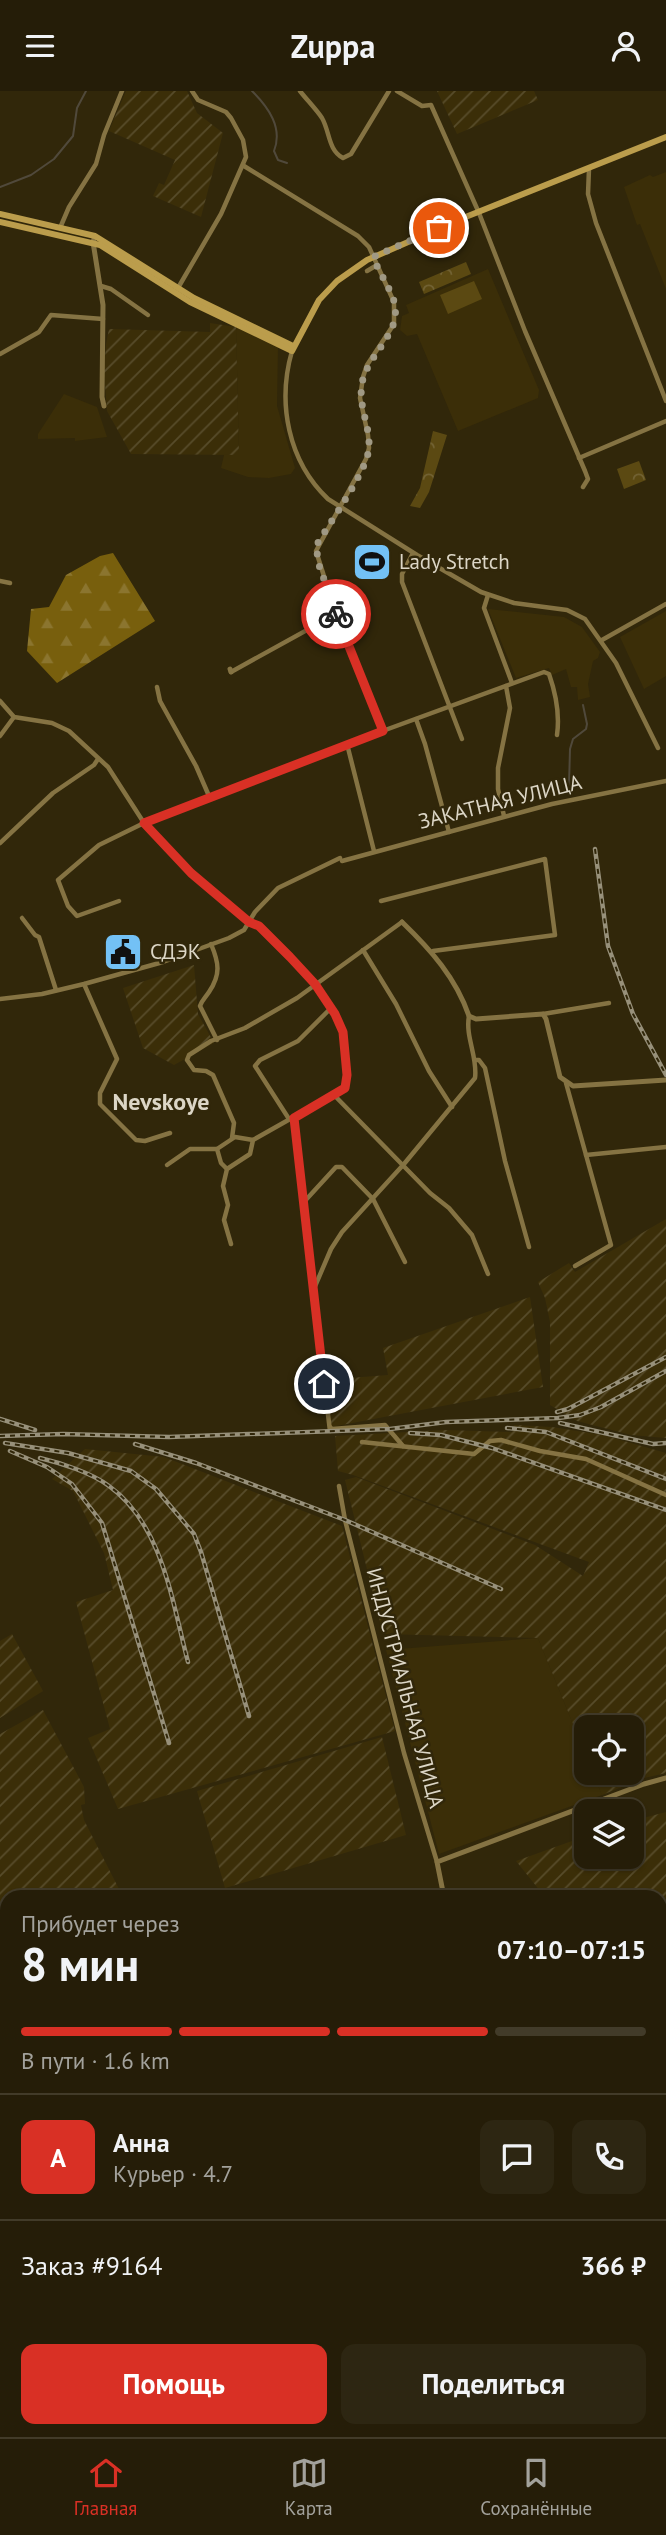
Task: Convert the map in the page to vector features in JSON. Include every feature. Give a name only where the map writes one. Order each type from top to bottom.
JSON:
[{"type":"main road","points":[[292,348],[319,300],[343,276],[373,257],[666,137]]},
{"type":"main road","points":[[0,214],[60,228],[121,250],[178,288],[292,348]]},
{"type":"main road","points":[[0,222],[94,239],[190,302],[292,348]]},
{"type":"street","points":[[60,228],[69,207],[96,164],[104,135],[122,91]]},
{"type":"street","points":[[178,288],[221,213],[244,166],[245,149],[231,118],[219,109],[198,100],[192,91]]},
{"type":"street","points":[[300,91],[323,121],[331,146],[343,158],[351,154],[389,91]]},
{"type":"street","points":[[397,91],[422,106],[431,105],[479,213],[588,479],[583,487]]},
{"type":"street","points":[[244,166],[349,229],[365,242],[394,302],[394,324],[367,365],[363,377],[360,398],[369,448],[316,551],[336,614],[383,731]]},
{"type":"street","points":[[589,169],[588,194],[596,223],[666,401]]},
{"type":"street","points":[[94,239],[103,319],[104,406]]},
{"type":"street","points":[[367,271],[377,265]]},
{"type":"street","points":[[101,286],[111,289],[148,316]]},
{"type":"street","points":[[0,353],[39,332],[51,315],[103,319]]},
{"type":"street","points":[[292,348],[285,398],[292,438],[303,466],[315,485],[328,499],[488,595],[514,603],[576,613],[592,626],[616,663],[658,748]]},
{"type":"street","points":[[579,458],[666,421]]},
{"type":"street","points":[[413,552],[402,574],[402,582],[462,739]]},
{"type":"street","points":[[0,581],[10,583]]},
{"type":"street","points":[[488,595],[484,608],[509,685],[510,708],[498,768],[498,789],[504,816]]},
{"type":"street","points":[[601,640],[666,604]]},
{"type":"street","points":[[231,671],[336,614]]},
{"type":"street","points":[[119,901],[76,916],[68,906],[58,880],[99,845],[209,796],[544,672],[549,674],[557,706],[557,735]]},
{"type":"street","points":[[157,687],[160,701],[196,765],[209,796]]},
{"type":"street","points":[[0,701],[14,717],[61,726],[108,767],[144,823],[191,873],[249,922],[259,926],[315,984],[343,1032],[347,1075],[345,1088],[253,1140],[232,1138],[217,1149],[190,1149],[167,1165]]},
{"type":"street","points":[[0,736],[14,717]]},
{"type":"street","points":[[416,719],[449,832]]},
{"type":"street","points":[[347,744],[374,851]]},
{"type":"street","points":[[0,843],[53,793],[94,765],[98,759]]},
{"type":"street","name":"ЗАКАТНАЯ УЛИЦА","points":[[0,999],[42,994],[163,962],[237,935],[278,888],[341,859],[589,795],[666,781]]},
{"type":"street","points":[[381,901],[545,859],[555,935],[433,951]]},
{"type":"street","points":[[22,918],[39,937],[56,990]]},
{"type":"street","points":[[232,1138],[234,1123],[213,1075],[194,1070],[187,1060],[193,1050],[271,1014],[402,922],[433,951],[463,997],[469,1016],[475,1078],[404,1164],[342,1232],[331,1249],[313,1291]]},
{"type":"street","points":[[211,944],[219,970],[200,1006],[217,1039]]},
{"type":"street","points":[[363,950],[452,1107]]},
{"type":"street","points":[[84,983],[117,1059],[100,1093],[100,1104],[136,1140],[145,1141],[170,1133]]},
{"type":"street","points":[[469,1016],[476,1019],[543,1014],[609,1003]]},
{"type":"street","points":[[331,1008],[298,1041],[260,1060],[255,1066],[292,1118],[330,1429],[385,1425],[403,1447]]},
{"type":"street","points":[[543,1014],[560,1076],[566,1083],[611,1245],[575,1266]]},
{"type":"street","points":[[475,1060],[479,1060],[485,1068],[505,1161],[529,1247]]},
{"type":"street","points":[[566,1083],[573,1086],[666,1080]]},
{"type":"street","points":[[334,1095],[472,1235],[488,1274]]},
{"type":"street","points":[[231,1244],[224,1220],[228,1205],[223,1186],[227,1169],[250,1154],[253,1140]]},
{"type":"street","points":[[586,1155],[666,1147]]},
{"type":"street","points":[[217,1149],[220,1163],[227,1169]]},
{"type":"street","points":[[303,1203],[339,1166],[373,1199],[405,1262]]},
{"type":"street","points":[[362,1442],[474,1454],[490,1441],[501,1440],[540,1451],[586,1459],[666,1495]]},
{"type":"street","name":"ИНДУСТРИАЛЬНАЯ УЛИЦА","points":[[339,1486],[347,1529],[404,1753],[437,1862],[442,1890]]},
{"type":"street","points":[[437,1862],[666,1778]]},
{"type":"shaded area","points":[[126,91],[187,91],[197,113],[223,133],[201,217],[153,196],[159,183],[164,185],[175,160],[109,131]]},
{"type":"shaded area","points":[[437,91],[534,91],[538,100],[457,134]]},
{"type":"shaded area","points":[[666,172],[666,289],[640,224],[637,225],[624,187],[650,175],[653,177]]},
{"type":"shaded area","points":[[488,269],[539,390],[538,398],[458,431],[417,334],[407,336],[400,330],[402,316],[409,313],[406,305]]},
{"type":"shaded area","points":[[210,323],[236,327],[239,455],[131,454],[107,411],[104,371],[109,329],[210,332]]},
{"type":"shaded area","points":[[236,327],[278,347],[277,406],[295,468],[291,474],[269,478],[248,477],[221,468],[224,455],[239,455]]},
{"type":"shaded area","points":[[64,394],[97,407],[107,437],[75,441],[75,438],[38,439],[38,434]]},
{"type":"shaded area","points":[[488,609],[564,617],[582,627],[600,652],[598,658],[593,661],[588,684],[590,697],[578,700],[577,687],[571,687],[566,669],[552,675],[549,668],[516,678]]},
{"type":"shaded area","points":[[666,611],[666,676],[644,689],[620,637]]},
{"type":"shaded area","points":[[194,965],[198,1014],[214,1043],[174,1065],[143,1048],[123,988]]},
{"type":"shaded area","points":[[666,1219],[666,1438],[631,1435],[577,1421],[550,1405],[550,1322],[545,1298],[538,1282],[569,1263],[575,1272]]},
{"type":"shaded area","points":[[530,1297],[543,1387],[331,1427],[324,1380],[388,1375],[383,1348]]},
{"type":"shaded area","points":[[514,1425],[552,1427],[603,1435],[666,1453],[666,1773],[644,1778],[644,1715],[574,1715],[574,1726],[538,1638],[383,1634],[345,1480],[356,1477],[535,1545],[583,1576],[589,1562],[353,1475],[338,1471],[335,1436],[444,1430],[512,1432]]},
{"type":"shaded area","points":[[85,1449],[164,1457],[342,1526],[395,1731],[118,1809],[88,1738],[110,1729],[76,1602],[113,1590],[104,1553],[73,1491],[52,1479]]},
{"type":"shaded area","points":[[12,1634],[43,1691],[0,1718],[0,1641]]},
{"type":"shaded area","points":[[538,1638],[574,1726],[574,1785],[598,1785],[602,1795],[591,1799],[574,1799],[574,1805],[439,1854],[386,1650]]},
{"type":"shaded area","points":[[43,1710],[84,1787],[85,1804],[81,1805],[84,1820],[119,1890],[0,1890],[0,1734]]},
{"type":"shaded area","points":[[382,1737],[406,1835],[225,1888],[197,1791]]},
{"type":"shaded area","points":[[598,1785],[627,1785],[602,1795]]},
{"type":"shaded area","points":[[666,1812],[666,1890],[539,1890],[516,1861],[574,1840],[574,1869],[644,1869],[644,1818]]},
{"type":"green space","points":[[466,262],[471,274],[424,294],[419,282]]},
{"type":"green space","points":[[474,281],[482,299],[448,314],[440,295]]},
{"type":"green space","points":[[433,431],[447,435],[429,492],[420,508],[410,506],[420,488]]},
{"type":"green space","points":[[639,461],[646,480],[624,489],[617,469]]},
{"type":"green space","points":[[113,553],[155,621],[57,683],[27,651],[31,609],[49,607],[66,575],[100,556]]},
{"type":"waterway","points":[[0,187],[31,175],[54,159],[73,136],[77,108],[86,91]]},
{"type":"waterway","points":[[252,91],[273,119],[277,134],[274,151],[278,160],[287,163]]},
{"type":"waterway","points":[[569,785],[570,749],[573,739],[586,729],[587,724],[583,705]]},
{"type":"railway","points":[[595,849],[608,946],[633,1014],[666,1075]]},
{"type":"railway","points":[[557,1412],[568,1409],[666,1357]]},
{"type":"railway","points":[[0,1436],[63,1434],[169,1437],[390,1429],[446,1422],[558,1418],[580,1415],[601,1407],[666,1371]]},
{"type":"railway","points":[[0,1419],[35,1430]]},
{"type":"railway","points":[[560,1423],[653,1444],[666,1443]]},
{"type":"railway","points":[[507,1428],[546,1432],[666,1479]]},
{"type":"railway","points":[[410,1433],[441,1435],[492,1448],[666,1510]]},
{"type":"railway","points":[[5,1443],[68,1453],[131,1471],[156,1489],[194,1534],[249,1716]]},
{"type":"railway","points":[[135,1444],[196,1463],[345,1520],[501,1589]]},
{"type":"railway","points":[[10,1451],[47,1467],[72,1484],[102,1523],[169,1743]]},
{"type":"railway","points":[[40,1458],[76,1469],[102,1481],[127,1502],[142,1522],[163,1566],[188,1662]]},
{"type":"way so far","points":[[336,614],[319,565],[316,546],[341,507],[366,459],[369,448],[360,398],[362,386],[367,365],[390,334],[394,324],[394,302],[373,257],[439,228]]},
{"type":"place","name":"Lady Stretch","points":[[372,562]]},
{"type":"place","name":"СДЭК","points":[[123,952]]},
{"type":"district","name":"Nevskoye","points":[[161,1102]]},
{"type":"route","points":[[324,1384],[294,1118],[345,1088],[347,1075],[343,1032],[335,1014],[315,984],[290,957],[259,926],[249,922],[191,873],[144,823],[383,731],[336,614]]}]
